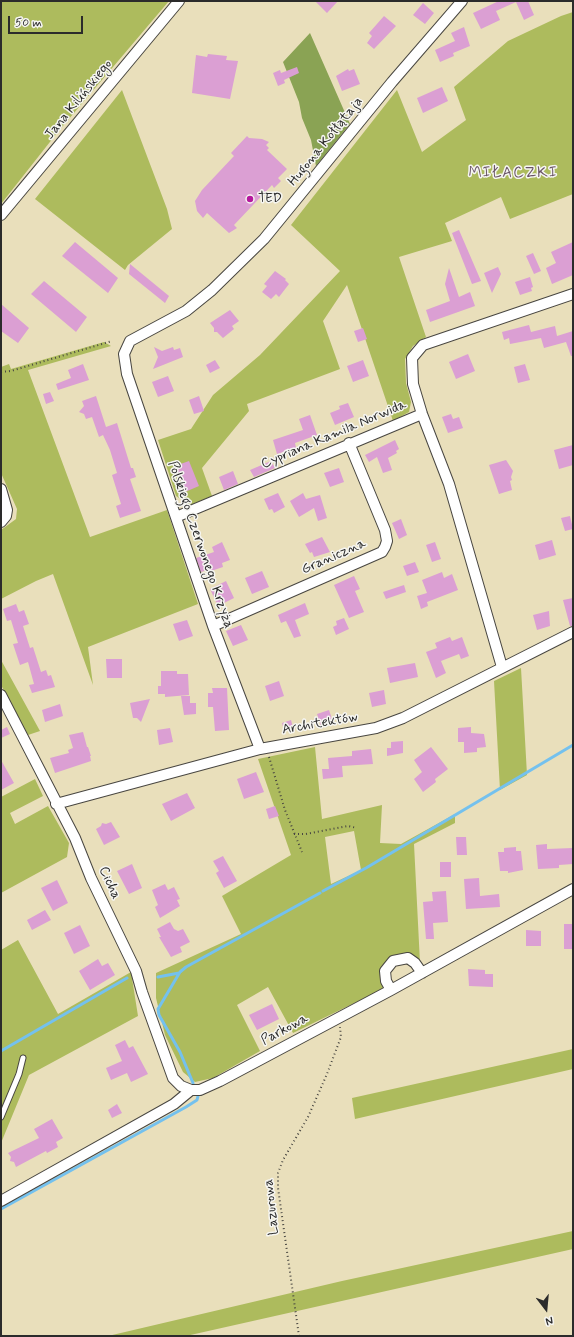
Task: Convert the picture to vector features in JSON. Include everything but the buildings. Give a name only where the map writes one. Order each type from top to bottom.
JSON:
[{"type":"street","name":"Jana Kilińskiego","points":[[1,215],[179,1]]},
{"type":"street","name":"Hugona Kołłątaja","points":[[126,347],[130,341],[186,311],[212,290],[264,239],[392,82],[462,1]]},
{"type":"street","name":"Cypriana Kamila Norwida","points":[[176,517],[349,443],[422,414],[413,384],[412,358],[422,345],[573,294]]},
{"type":"street","name":"Polskiego Czerwonego Krzyża","points":[[126,347],[124,360],[128,374],[213,626],[263,748]]},
{"type":"street","points":[[422,414],[449,484],[502,667]]},
{"type":"street","name":"Graniczna","points":[[213,626],[382,552],[387,541],[385,530],[349,443]]},
{"type":"street","points":[[1,489],[7,510],[6,516],[1,522]]},
{"type":"street","name":"Architektów","points":[[56,804],[263,748],[376,728],[403,718],[573,632]]},
{"type":"street","name":"Cicha","points":[[1,695],[24,736],[56,804],[75,838],[91,878],[136,971],[173,1078],[181,1086],[191,1090]]},
{"type":"street","name":"Parkowa","points":[[1,1201],[174,1104],[191,1090],[200,1090],[220,1081],[340,1018],[573,888]]},
{"type":"street","points":[[391,990],[386,981],[385,971],[393,961],[408,958],[416,963],[422,973]]},
{"type":"lane","points":[[1,1116],[19,1074],[23,1058]]},
{"type":"path","points":[[1,372],[11,371],[112,341]]},
{"type":"path","points":[[263,748],[302,852]]},
{"type":"path","points":[[294,834],[306,834],[348,826],[357,828]]},
{"type":"path","name":"Lazurowa","points":[[299,1336],[278,1188],[278,1173],[283,1160],[308,1117],[327,1074],[341,1037],[340,1018]]},
{"type":"green space","points":[[1,1],[169,1],[57,133],[1,204]]},
{"type":"green space","points":[[573,12],[573,194],[510,219],[501,197],[445,223],[452,241],[399,257],[426,337],[413,346],[405,359],[406,383],[411,402],[409,412],[393,421],[347,285],[323,321],[340,369],[247,404],[249,411],[202,468],[212,496],[190,505],[176,496],[158,440],[191,429],[213,395],[260,355],[340,271],[291,225],[397,90],[422,152],[466,120],[454,87],[508,41],[561,16]]},
{"type":"green space","points":[[310,33],[350,124],[316,166],[311,140],[302,118],[299,102],[283,62]]},
{"type":"green space","points":[[122,90],[167,209],[172,229],[128,265],[125,270],[35,199]]},
{"type":"green space","points":[[104,342],[111,346],[28,370],[90,537],[167,510],[198,604],[88,647],[93,685],[53,574],[1,599],[1,530],[16,519],[17,509],[1,473],[1,367],[9,364],[11,369]]},
{"type":"green space","points":[[1,660],[40,731],[28,735],[1,685]]},
{"type":"green space","points":[[521,668],[527,775],[500,790],[494,681]]},
{"type":"green space","points":[[315,747],[322,819],[382,805],[380,843],[401,844],[455,814],[455,823],[414,844],[420,963],[418,959],[405,955],[381,970],[383,989],[293,1033],[268,987],[237,1005],[260,1051],[213,1078],[195,1082],[183,1072],[165,1035],[156,998],[156,973],[241,934],[222,896],[291,855],[258,759]],"holes":[[[354,831],[361,870],[331,884],[325,837]]]},
{"type":"green space","points":[[35,779],[43,796],[10,813],[15,824],[48,806],[69,843],[67,857],[1,893],[1,797]]},
{"type":"green space","points":[[18,940],[58,1014],[131,972],[138,1016],[29,1075],[1,1143],[1,950]]},
{"type":"green space","points":[[573,1049],[573,1069],[355,1119],[352,1098]]},
{"type":"green space","points":[[573,1231],[573,1249],[186,1336],[108,1336],[342,1281]]},
{"type":"waterway","points":[[323,891],[366,868],[573,745]]},
{"type":"waterway","points":[[193,1083],[180,1052],[159,1015],[158,1009],[180,972],[186,967],[320,893]]},
{"type":"waterway","points":[[158,977],[179,973]]},
{"type":"waterway","points":[[1,1051],[127,978]]},
{"type":"waterway","points":[[1,1209],[186,1107],[197,1100],[198,1096]]},
{"type":"place","name":"TED","points":[[250,199]]},
{"type":"district","name":"MIŁACZKI","points":[[513,174]]}]
